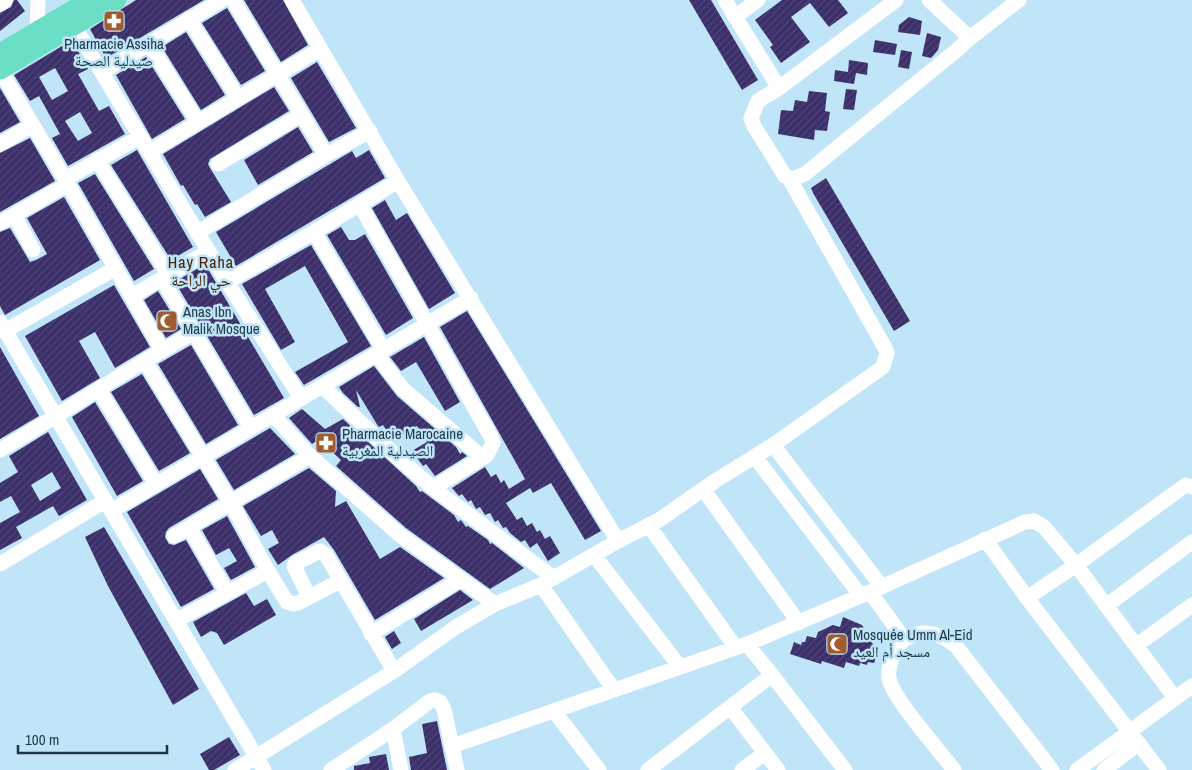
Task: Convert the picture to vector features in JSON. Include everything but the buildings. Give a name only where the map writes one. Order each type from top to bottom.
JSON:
[{"type":"main road","points":[[0,70],[70,19],[89,0]]},
{"type":"main road","points":[[0,53],[37,31],[117,0]]},
{"type":"street","points":[[0,4],[6,0]]},
{"type":"street","points":[[37,31],[38,0]]},
{"type":"street","points":[[102,72],[222,0]]},
{"type":"street","points":[[233,0],[326,155]]},
{"type":"street","points":[[292,0],[398,181],[618,541]]},
{"type":"street","points":[[725,0],[779,88]]},
{"type":"street","points":[[735,17],[758,0]]},
{"type":"street","points":[[235,770],[394,672],[456,627],[496,604],[541,585],[618,541],[649,526],[773,445],[883,367],[886,353],[789,178],[777,165],[751,118],[758,102],[896,0]]},
{"type":"street","points":[[929,0],[970,38]]},
{"type":"street","points":[[789,178],[795,178],[804,174],[1019,0]]},
{"type":"street","points":[[70,19],[227,282],[301,398]]},
{"type":"street","points":[[189,19],[238,98]]},
{"type":"street","points":[[149,44],[198,122]]},
{"type":"street","points":[[149,152],[320,48]]},
{"type":"street","points":[[0,70],[34,125],[162,350]]},
{"type":"street","points":[[218,164],[301,115]]},
{"type":"street","points":[[0,144],[34,125]]},
{"type":"street","points":[[197,232],[370,131]]},
{"type":"street","points":[[0,223],[97,160],[140,137]]},
{"type":"street","points":[[97,160],[166,277],[193,333],[251,428]]},
{"type":"street","points":[[227,282],[398,181]]},
{"type":"street","points":[[360,205],[494,443],[484,458],[433,488]]},
{"type":"street","points":[[14,215],[33,250]]},
{"type":"street","points":[[314,232],[379,352],[403,389],[484,458]]},
{"type":"street","points":[[132,296],[209,251]]},
{"type":"street","points":[[116,268],[4,335],[56,417],[264,770]]},
{"type":"street","points":[[0,564],[108,506],[156,484],[471,298]]},
{"type":"street","points":[[0,450],[162,350],[193,333]]},
{"type":"street","points":[[145,361],[288,602],[296,604],[340,580]]},
{"type":"street","points":[[322,386],[395,456],[433,488],[554,578]]},
{"type":"street","points":[[99,390],[156,484]]},
{"type":"street","points":[[273,415],[310,456],[400,535],[496,604]]},
{"type":"street","points":[[773,445],[904,639]]},
{"type":"street","points":[[174,536],[310,456]]},
{"type":"street","points":[[755,457],[871,592]]},
{"type":"street","points":[[1027,598],[1076,565],[1183,487],[1186,485],[1192,487]]},
{"type":"street","points":[[704,489],[799,622]]},
{"type":"street","points":[[452,746],[742,646],[871,592],[985,539],[1025,522],[1034,521],[1044,527],[1076,565],[1175,698]]},
{"type":"street","points":[[649,526],[742,646],[772,675],[845,770]]},
{"type":"street","points":[[189,528],[227,592]]},
{"type":"street","points":[[985,539],[1027,598],[1159,770]]},
{"type":"street","points":[[1106,606],[1192,542]]},
{"type":"street","points":[[309,597],[294,566],[318,551],[326,555],[394,672]]},
{"type":"street","points":[[594,555],[680,667]]},
{"type":"street","points":[[177,620],[268,571]]},
{"type":"street","points":[[371,634],[461,579]]},
{"type":"street","points":[[541,585],[614,690]]},
{"type":"street","points":[[1137,646],[1192,605]]},
{"type":"street","points":[[954,770],[904,706],[894,691],[889,678],[889,667],[894,651],[904,639],[915,634],[942,636],[956,646],[1052,770]]},
{"type":"street","points":[[648,770],[665,765],[730,707],[772,675]]},
{"type":"street","points":[[1077,770],[1192,686]]},
{"type":"street","points":[[331,770],[393,729],[430,701],[437,700],[444,709],[457,770]]},
{"type":"street","points":[[730,707],[778,770]]},
{"type":"street","points":[[554,711],[599,770]]},
{"type":"street","points":[[393,729],[401,770]]},
{"type":"street","points":[[1104,770],[1139,743]]},
{"type":"street","points":[[742,770],[765,753]]},
{"type":"place","name":"Pharmacie Assiha صيدلية الصحة","points":[[114,21]]},
{"type":"place","name":"Anas Ibn Malik Mosque","points":[[167,321]]},
{"type":"place","name":"Pharmacie Marocaine الصيدلية المغربية","points":[[326,443]]},
{"type":"place","name":"Mosquée Umm Al-Eid مسجد أم العيد","points":[[837,644]]},
{"type":"district","name":"Hay Raha حي الراحة","points":[[201,271]]}]
